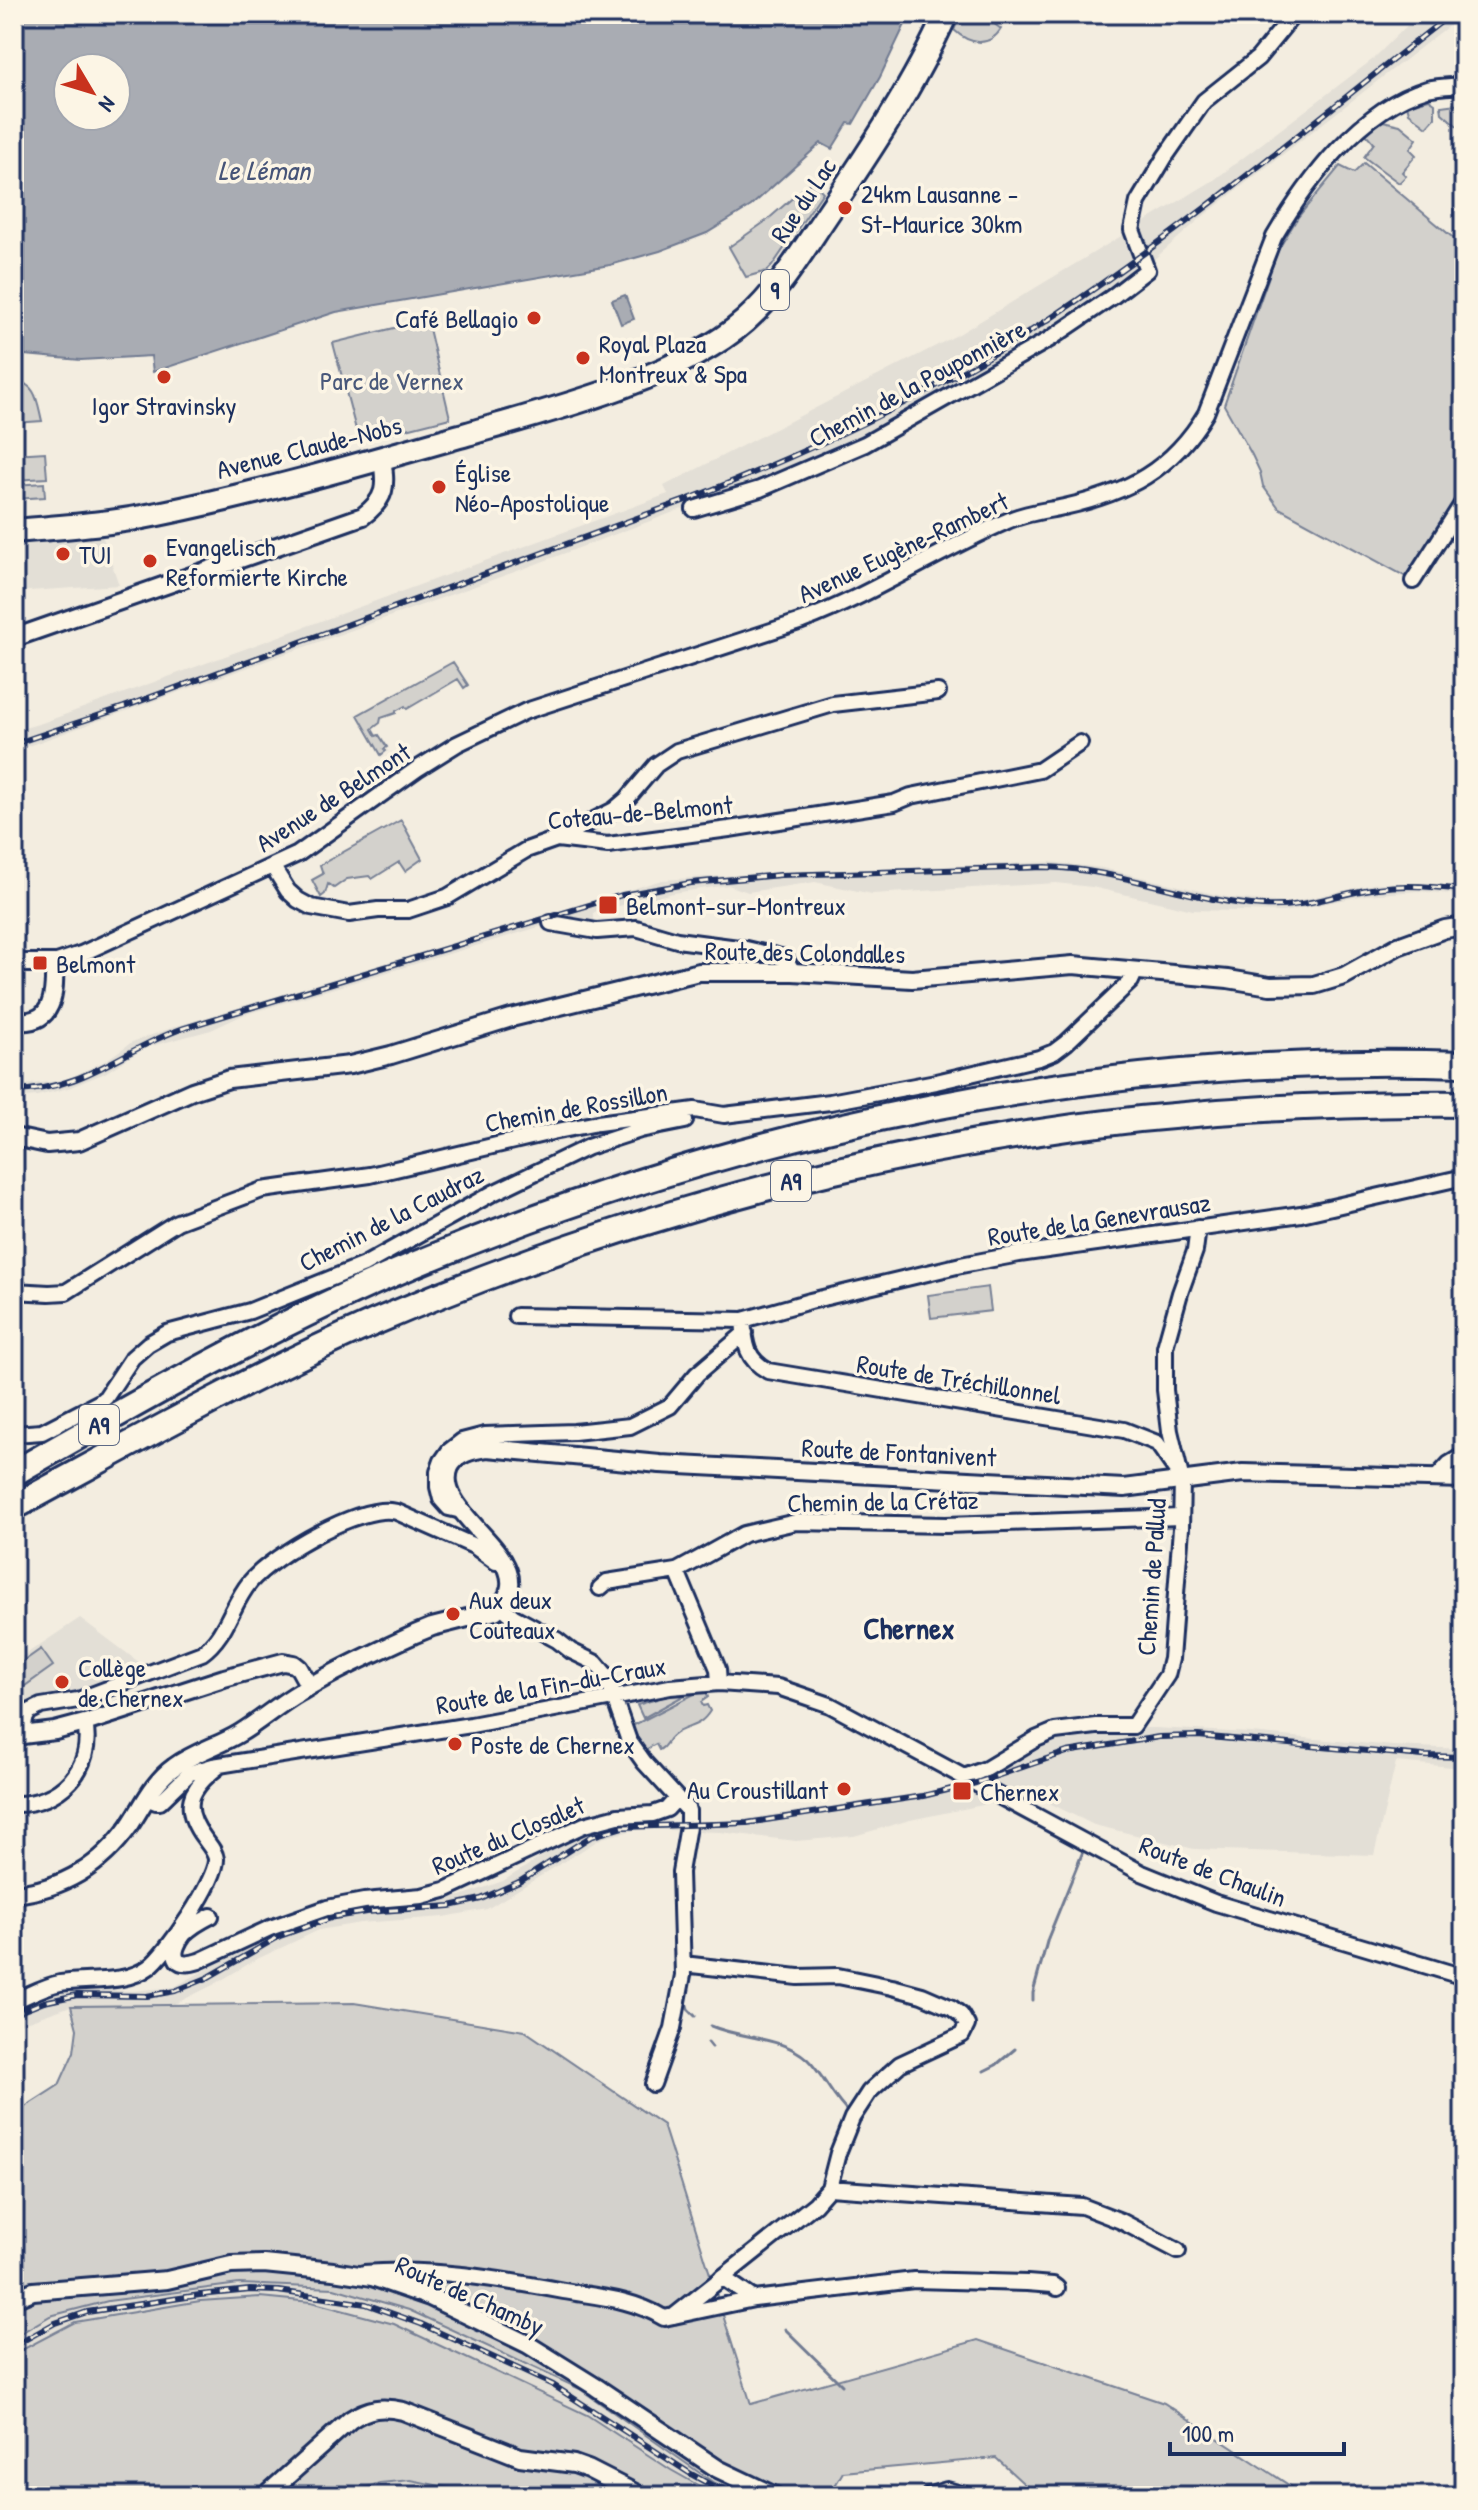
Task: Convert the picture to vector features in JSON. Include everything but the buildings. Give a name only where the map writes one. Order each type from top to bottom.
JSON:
[{"type":"highway","name":"A9","points":[[14,1473],[183,1377],[357,1291],[472,1242],[637,1183],[773,1143],[957,1102],[1114,1080],[1270,1067],[1464,1064]]},
{"type":"highway","name":"A9","points":[[17,1506],[315,1349],[489,1276],[605,1234],[784,1182],[904,1155],[1088,1125],[1272,1109],[1464,1104]]},
{"type":"main road","name":"Rue du Lac","points":[[612,389],[708,347],[744,322],[762,304],[783,280],[874,145],[946,14]]},
{"type":"main road","name":"Avenue Claude-Nobs","points":[[14,531],[90,525],[158,514],[382,458],[612,389]]},
{"type":"street","name":"Chemin de la Pouponnière","points":[[694,509],[760,489],[865,444],[1050,339],[1147,270],[1132,230],[1138,202],[1204,101],[1258,58],[1294,14]]},
{"type":"street","name":"Avenue Eugène-Rambert","points":[[630,676],[839,607],[1009,520],[1099,499],[1149,476],[1173,456],[1206,413],[1274,237],[1341,145],[1366,122],[1395,103],[1428,89],[1464,85]]},
{"type":"street","points":[[14,638],[363,516],[381,500],[385,478],[382,458]]},
{"type":"street","points":[[1413,581],[1464,501]]},
{"type":"street","name":"Avenue de Belmont","points":[[14,963],[54,963],[81,954],[273,867],[321,839],[417,769],[457,744],[526,711],[630,676]]},
{"type":"street","points":[[557,839],[614,810],[656,765],[677,751],[833,704],[938,692]]},
{"type":"street","name":"Coteau-de-Belmont","points":[[273,867],[288,891],[311,907],[349,914],[408,910],[447,897],[526,850],[557,839],[608,845],[894,803],[911,796],[1040,770],[1080,743]]},
{"type":"street","points":[[551,923],[597,931],[636,928],[690,941],[746,949],[785,958],[793,972]]},
{"type":"street","name":"Route des Colondalles","points":[[14,1137],[47,1144],[79,1141],[192,1091],[229,1079],[350,1065],[539,1011],[699,972],[793,972],[912,979],[1073,965],[1228,979],[1270,986],[1314,985],[1344,976],[1398,946],[1445,929],[1464,926]]},
{"type":"street","points":[[14,1021],[34,1021],[47,1010],[53,997],[54,963]]},
{"type":"street","name":"Chemin de Rossillon","points":[[14,1291],[66,1292],[177,1222],[262,1190],[370,1175],[598,1123],[695,1110],[724,1115],[830,1102],[1039,1058],[1066,1043],[1131,981],[1136,970]]},
{"type":"street","name":"Chemin de la Caudraz","points":[[14,1434],[42,1432],[100,1402],[132,1358],[167,1333],[250,1311],[364,1265],[493,1193],[588,1147],[640,1130],[724,1115]]},
{"type":"street","name":"Route de la Genevrausaz","points":[[744,1327],[810,1301],[961,1265],[1301,1214],[1464,1177]]},
{"type":"street","name":"Chemin de Pallud","points":[[962,1776],[986,1769],[1055,1731],[1133,1726],[1167,1675],[1173,1641],[1182,1481],[1170,1431],[1165,1390],[1165,1347],[1195,1251],[1198,1228]]},
{"type":"street","points":[[516,1316],[744,1327]]},
{"type":"street","points":[[462,1511],[449,1508],[441,1499],[438,1487],[442,1461],[461,1442],[485,1435],[574,1432],[630,1426],[670,1406],[744,1327]]},
{"type":"street","name":"Route de Tréchillonnel","points":[[744,1327],[750,1357],[756,1364],[782,1375],[1124,1430],[1157,1443],[1182,1481]]},
{"type":"street","name":"Route de Fontanivent","points":[[504,1560],[462,1511],[449,1490],[450,1469],[462,1454],[487,1448],[660,1464],[1124,1488],[1243,1473],[1464,1479]]},
{"type":"street","points":[[1436,1478],[1449,1464],[1464,1455]]},
{"type":"street","points":[[14,1894],[32,1893],[61,1885],[85,1870],[112,1848],[156,1784],[177,1765],[239,1734],[309,1686],[415,1634],[495,1611],[507,1593],[509,1578],[504,1560],[496,1562],[474,1546],[397,1512],[385,1509],[364,1515],[315,1535],[269,1564],[249,1584],[224,1630],[202,1653],[78,1700],[41,1706],[29,1712],[19,1736]]},
{"type":"street","name":"Chemin de la Crétaz","points":[[600,1588],[607,1582],[677,1571],[744,1534],[796,1522],[946,1525],[1180,1517]]},
{"type":"street","points":[[677,1571],[718,1669],[719,1683]]},
{"type":"street","points":[[501,1606],[514,1617],[596,1663],[606,1675],[616,1698],[629,1741],[688,1810],[680,1872],[683,1964],[673,2028],[653,2084]]},
{"type":"street","points":[[19,1736],[85,1723],[283,1662],[299,1668],[309,1686]]},
{"type":"street","name":"Route de la Fin-du-Craux","points":[[146,1798],[160,1802],[190,1773],[201,1768],[471,1725],[670,1687],[719,1683],[778,1687],[830,1705],[962,1776]]},
{"type":"street","points":[[14,1804],[27,1805],[50,1797],[70,1783],[81,1767],[87,1750],[85,1723]]},
{"type":"street","points":[[150,1967],[195,1907],[214,1872],[216,1857],[193,1821],[190,1804],[197,1785],[220,1766]]},
{"type":"street","name":"Route de Chaulin","points":[[962,1776],[1069,1835],[1178,1889],[1464,1977]]},
{"type":"street","name":"Route du Closalet","points":[[14,2001],[54,1984],[124,1977],[176,1958],[183,1964],[193,1963],[261,1932],[327,1908],[436,1893],[466,1882],[584,1825],[618,1816],[653,1814],[667,1809],[677,1798]]},
{"type":"street","points":[[176,1958],[176,1947],[186,1933],[211,1916]]},
{"type":"street","points":[[674,2316],[815,2204],[829,2188],[847,2129],[869,2092],[900,2064],[962,2035],[967,2025],[952,2008],[892,1987],[838,1976],[798,1977],[683,1964]]},
{"type":"street","points":[[829,2188],[1082,2206],[1121,2221],[1178,2251]]},
{"type":"street","name":"Route de Chamby","points":[[14,2299],[33,2291],[167,2280],[231,2265],[264,2264],[356,2274],[388,2282],[430,2297],[527,2344],[718,2469],[775,2496]]},
{"type":"street","points":[[356,2274],[387,2271],[475,2277],[616,2298],[650,2309],[664,2318],[754,2299],[914,2280],[1027,2283],[1057,2288]]},
{"type":"street","points":[[722,2277],[754,2299]]},
{"type":"street","points":[[265,2496],[350,2420],[382,2408],[403,2411],[520,2457],[574,2464],[641,2496]]},
{"type":"street","points":[[930,2496],[947,2491],[965,2496]]},
{"type":"shaded area","points":[[1419,14],[1464,14],[1202,217],[1151,262],[1048,337],[872,431],[783,471],[520,570],[14,751],[14,731],[668,494],[664,486],[959,334],[1214,180],[1372,60]]},
{"type":"shaded area","points":[[101,532],[119,585],[14,592],[14,534]]},
{"type":"shaded area","points":[[1051,862],[1102,868],[1231,898],[1287,903],[1378,883],[1464,887],[1464,895],[1417,891],[1366,895],[1283,912],[1193,910],[1092,887],[1056,883],[872,894],[815,882],[748,892],[728,885],[673,893],[594,912],[594,927],[554,919],[539,927],[243,1015],[211,1030],[144,1048],[105,1073],[68,1088],[14,1098],[14,1086],[65,1080],[105,1061],[132,1042],[177,1026],[662,880]]},
{"type":"shaded area","name":"Collège de Chernex","points":[[80,1618],[148,1669],[71,1695],[32,1702],[14,1725],[14,1662]]},
{"type":"shaded area","points":[[1154,1728],[1464,1749],[1464,1768],[1396,1762],[1374,1855],[1194,1849],[1094,1825],[1041,1799],[997,1802],[910,1820],[854,1836],[796,1841],[720,1832],[639,1829],[602,1838],[487,1909],[444,1917],[360,1923],[319,1930],[255,1960],[173,2005],[71,2006],[14,2026],[14,2010],[51,1995],[90,1989],[133,1991],[174,1987],[269,1935],[322,1913],[461,1896],[503,1881],[551,1851],[599,1827],[639,1821],[718,1823],[927,1792],[961,1783],[1059,1734]]},
{"type":"shaded area","points":[[239,2284],[334,2288],[409,2310],[581,2389],[714,2483],[743,2496],[717,2496],[587,2415],[394,2324],[311,2302],[260,2297],[200,2301],[75,2322],[14,2354],[14,2337],[50,2316],[108,2302]]},
{"type":"shaded area","points":[[411,2480],[489,2496],[350,2496],[357,2490],[380,2483]]},
{"type":"green space","points":[[961,14],[997,14],[993,23],[1001,29],[991,39],[972,41],[954,30]]},
{"type":"green space","points":[[1429,99],[1435,103],[1435,118],[1427,127],[1409,113],[1407,105]]},
{"type":"green space","points":[[1464,103],[1464,132],[1442,113],[1441,106]]},
{"type":"green space","points":[[1383,121],[1400,125],[1417,139],[1410,149],[1416,155],[1402,172],[1406,176],[1399,183],[1364,157],[1374,143],[1365,133]]},
{"type":"green space","points":[[1364,163],[1464,247],[1464,492],[1408,578],[1279,508],[1263,486],[1252,455],[1224,405],[1278,250],[1298,217],[1340,166],[1354,173]]},
{"type":"green space","points":[[811,182],[823,192],[772,266],[767,271],[746,277],[729,247],[766,221]]},
{"type":"green space","name":"Parc de Vernex","points":[[427,320],[450,418],[359,441],[333,343]]},
{"type":"green space","points":[[14,380],[32,389],[42,421],[14,423]]},
{"type":"green space","points":[[45,452],[47,478],[14,480],[14,454]]},
{"type":"green space","points":[[44,483],[45,497],[14,499],[14,485]]},
{"type":"green space","points":[[453,662],[468,685],[464,688],[458,679],[407,709],[405,706],[381,718],[372,729],[387,747],[381,755],[358,715]]},
{"type":"green space","points":[[401,820],[422,859],[405,871],[399,862],[372,879],[369,876],[347,879],[334,888],[328,884],[321,897],[312,880],[323,874],[320,865]]},
{"type":"green space","points":[[988,1287],[991,1311],[931,1318],[928,1295]]},
{"type":"green space","points":[[41,1649],[53,1666],[22,1688],[14,1677],[14,1668]]},
{"type":"green space","points":[[683,1691],[685,1695],[643,1718],[637,1705]]},
{"type":"green space","points":[[700,1691],[706,1691],[708,1697],[701,1702],[710,1711],[696,1724],[677,1732],[664,1747],[659,1750],[656,1744],[647,1749],[650,1756],[632,1726]]},
{"type":"green space","points":[[354,2003],[525,2031],[663,2125],[751,2404],[978,2340],[1164,2403],[1298,2491],[1311,2496],[1037,2496],[996,2458],[843,2472],[829,2496],[743,2496],[714,2483],[580,2389],[409,2310],[334,2288],[239,2284],[108,2301],[50,2316],[14,2337],[14,2114],[59,2085],[74,2052],[77,2029],[71,2006]]},
{"type":"green space","points":[[260,2297],[311,2302],[394,2324],[587,2415],[717,2496],[489,2496],[411,2480],[380,2483],[357,2490],[350,2496],[14,2496],[14,2354],[75,2322],[200,2301]]},
{"type":"water","name":"Le Léman","points":[[14,14],[910,14],[853,124],[848,123],[832,149],[821,143],[751,206],[707,233],[610,265],[336,312],[153,372],[151,356],[81,360],[14,354]]},
{"type":"water","points":[[625,295],[634,319],[621,324],[612,300]]},
{"type":"waterway","points":[[1033,2000],[1048,1938],[1084,1849]]},
{"type":"waterway","points":[[685,1999],[688,2009],[695,2016]]},
{"type":"waterway","points":[[711,2026],[773,2042],[797,2052],[813,2065],[850,2114]]},
{"type":"waterway","points":[[708,2042],[712,2047]]},
{"type":"waterway","points":[[984,2071],[1015,2049]]},
{"type":"waterway","points":[[785,2329],[842,2385]]},
{"type":"railway","points":[[14,744],[124,707],[694,497],[787,459],[922,394],[1009,345],[1103,283],[1204,209],[1451,14]]},
{"type":"railway","points":[[14,1091],[40,1089],[83,1076],[184,1028],[622,895],[691,883],[780,875],[1045,867],[1100,873],[1209,898],[1263,906],[1292,905],[1389,887],[1464,890]]},
{"type":"railway","points":[[14,2014],[44,2002],[77,1995],[147,1996],[175,1991],[207,1978],[280,1936],[334,1917],[450,1906],[481,1899],[519,1882],[590,1837],[623,1827],[747,1823],[923,1796],[976,1783],[1067,1752],[1159,1737],[1198,1736],[1464,1757]]},
{"type":"railway","points":[[14,2346],[55,2323],[87,2312],[200,2295],[250,2290],[278,2291],[366,2304],[421,2324],[553,2385],[691,2474],[731,2496]]},
{"type":"railway","points":[[387,2496],[426,2491],[459,2496]]},
{"type":"place","name":"24km Lausanne - St-Maurice 30km","points":[[845,208]]},
{"type":"place","name":"Café Bellagio","points":[[534,318]]},
{"type":"place","name":"Royal Plaza Montreux & Spa","points":[[583,358]]},
{"type":"place","name":"Igor Stravinsky","points":[[164,377]]},
{"type":"place","name":"Église Néo-Apostolique","points":[[439,487]]},
{"type":"place","name":"TUI","points":[[63,554]]},
{"type":"place","name":"Evangelisch Reformierte Kirche","points":[[150,561]]},
{"type":"place","name":"Belmont-sur-Montreux","points":[[608,905]]},
{"type":"place","name":"Belmont","points":[[40,963]]},
{"type":"place","name":"Aux deux Couteaux","points":[[453,1614]]},
{"type":"place","name":"Collège de Chernex","points":[[62,1682]]},
{"type":"place","name":"Poste de Chernex","points":[[455,1744]]},
{"type":"place","name":"Au Croustillant","points":[[844,1789]]},
{"type":"place","name":"Chernex","points":[[962,1791]]},
{"type":"district","name":"Chernex","points":[[909,1628]]}]
